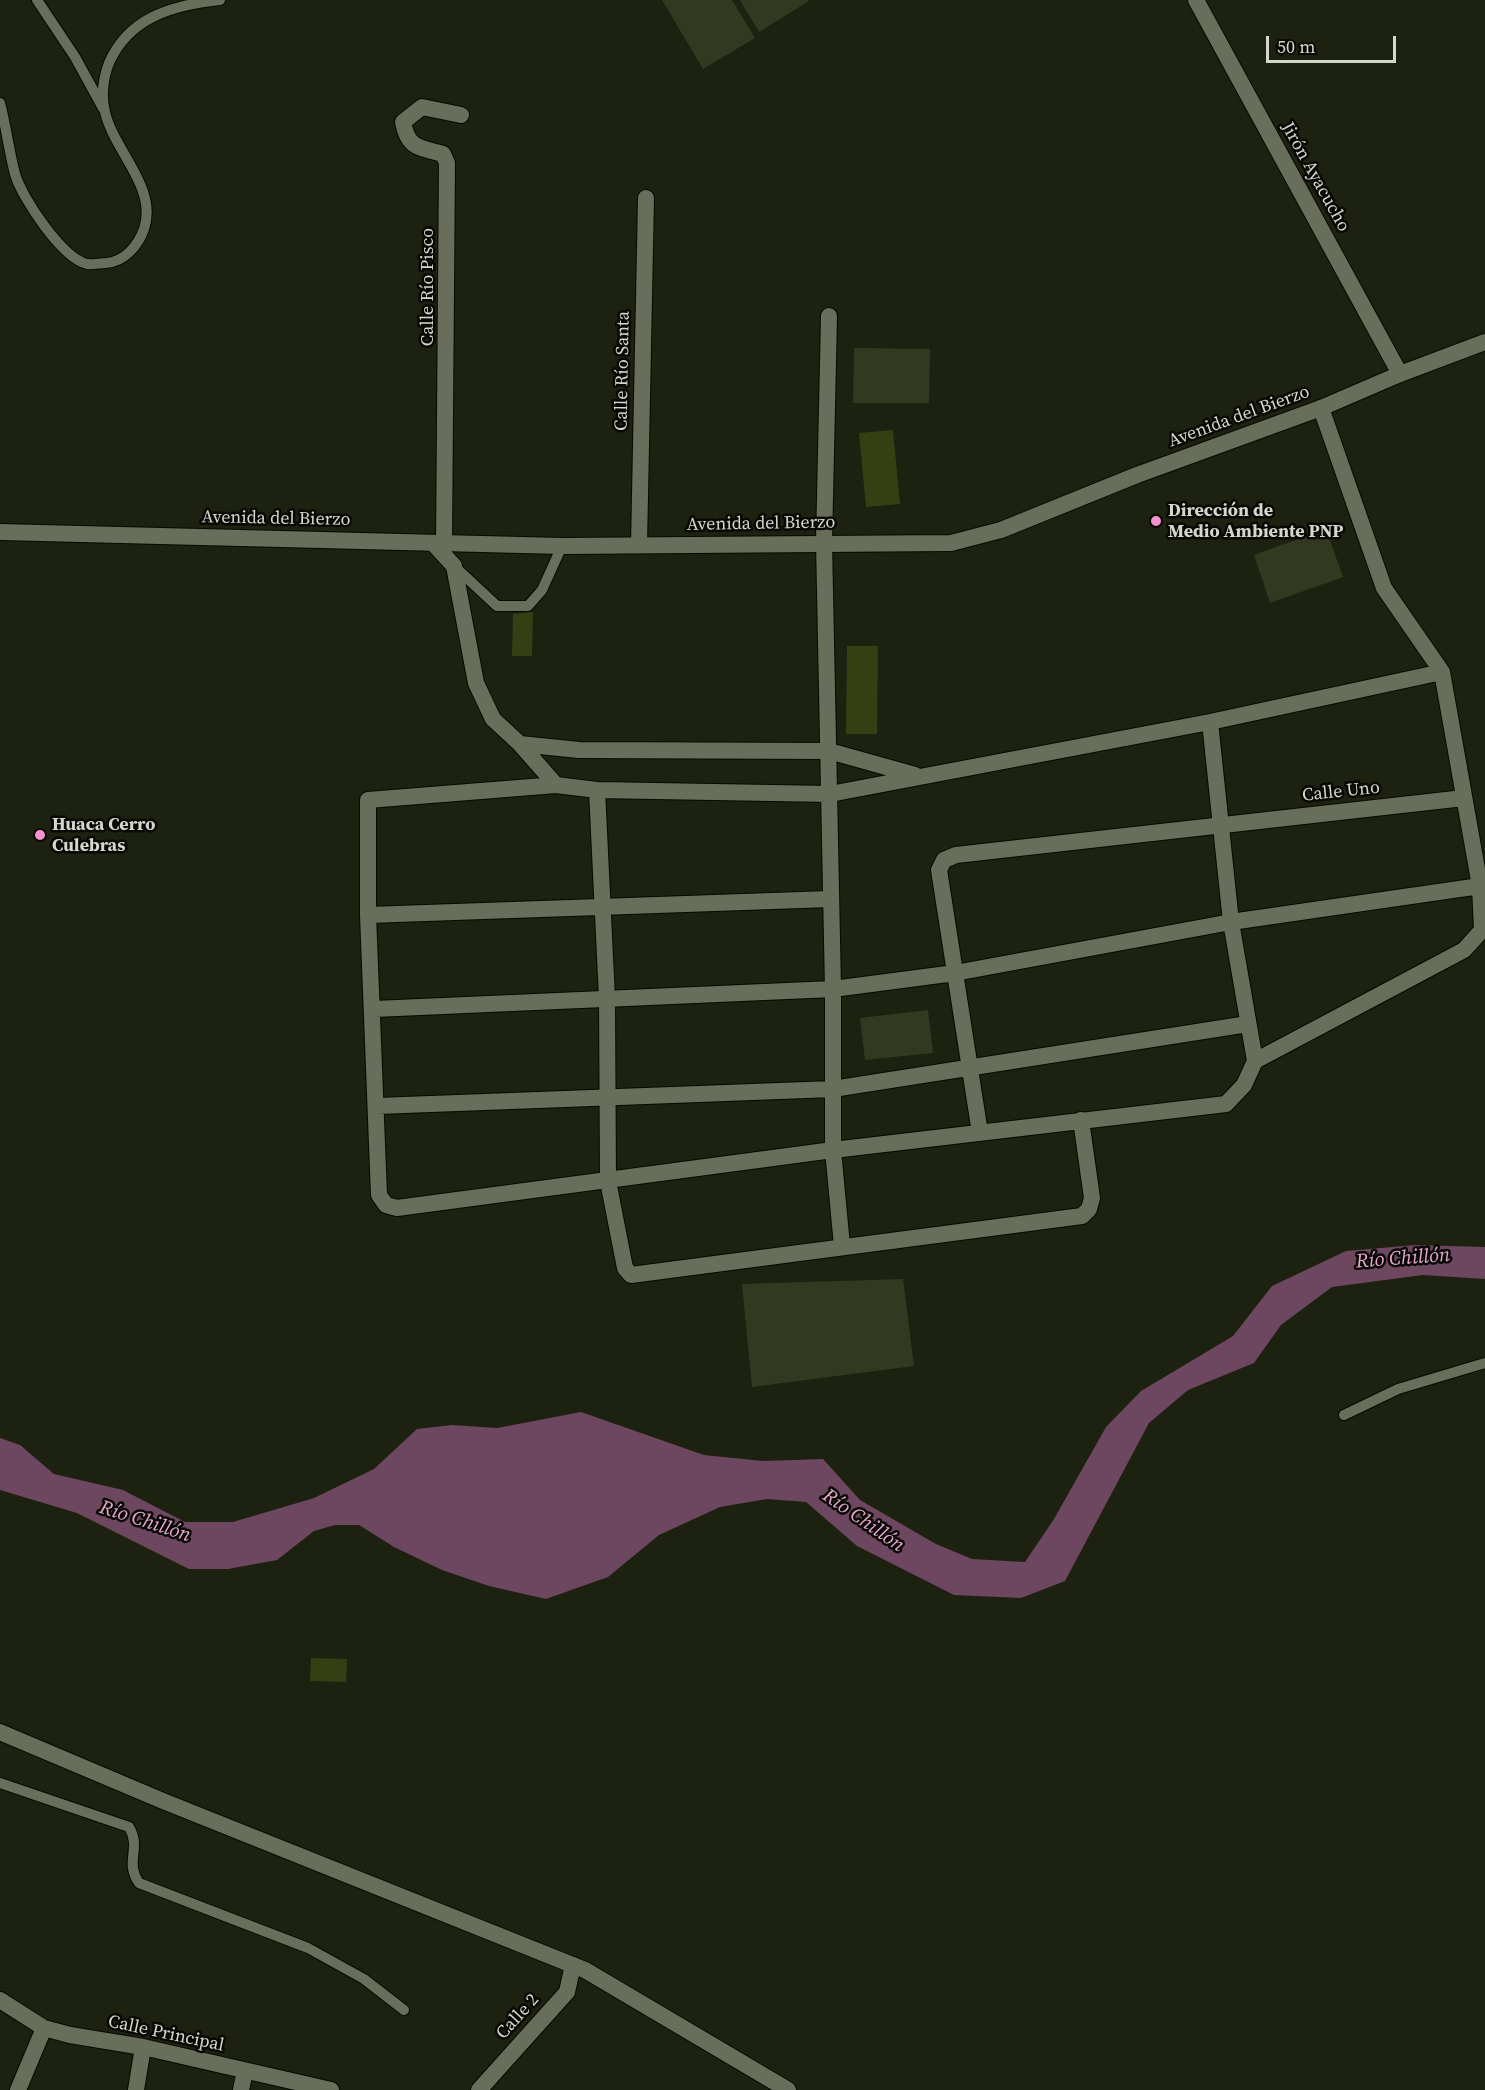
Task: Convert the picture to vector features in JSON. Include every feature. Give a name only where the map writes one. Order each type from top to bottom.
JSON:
[{"type":"street","name":"Jirón Ayacucho","points":[[1196,0],[1400,374]]},
{"type":"street","name":"Calle Río Pisco","points":[[438,543],[447,163],[443,154],[416,147],[406,138],[403,122],[422,107],[461,115]]},
{"type":"street","name":"Calle Río Santa","points":[[639,545],[646,198]]},
{"type":"street","points":[[829,316],[824,542],[833,989],[833,1150],[842,1246]]},
{"type":"street","name":"Avenida del Bierzo","points":[[0,532],[562,546],[824,542],[951,543],[1001,530],[1137,475],[1321,408],[1400,374],[1485,342]]},
{"type":"street","points":[[1255,1061],[1464,950],[1482,930],[1480,886],[1442,672],[1384,588],[1321,408]]},
{"type":"street","points":[[438,543],[454,566],[476,682],[493,719],[520,744],[556,785]]},
{"type":"street","points":[[1210,722],[1231,922],[1255,1061],[1244,1085],[1226,1104],[833,1150],[397,1208],[386,1205],[379,1195],[374,1009],[368,915],[368,800],[556,785],[597,790],[830,794],[1210,722],[1442,672]]},
{"type":"street","points":[[520,744],[579,750],[829,752],[917,776]]},
{"type":"street","points":[[597,790],[607,998],[608,1181],[625,1268],[631,1275],[1082,1216],[1089,1209],[1092,1198],[1081,1120]]},
{"type":"street","name":"Calle Uno","points":[[955,973],[939,870],[944,860],[956,855],[1464,798]]},
{"type":"street","points":[[374,1009],[833,989],[955,973],[1231,922],[1480,886]]},
{"type":"street","points":[[368,915],[830,899]]},
{"type":"street","points":[[955,973],[980,1133]]},
{"type":"street","points":[[376,1106],[833,1089],[1248,1024]]},
{"type":"street","points":[[0,1732],[573,1965],[788,2090]]},
{"type":"street","name":"Calle 2","points":[[479,2090],[567,1992],[573,1965]]},
{"type":"street","name":"Calle Principal","points":[[0,2001],[44,2028],[70,2035],[143,2047],[331,2090]]},
{"type":"street","points":[[18,2090],[44,2028]]},
{"type":"street","points":[[136,2090],[143,2047]]},
{"type":"street","points":[[241,2090],[246,2071]]},
{"type":"lane","points":[[0,103],[16,176],[38,215],[65,251],[87,264],[115,262],[135,248],[144,228],[148,203],[75,57],[37,0]]},
{"type":"lane","points":[[104,111],[103,76],[117,46],[130,31],[151,16],[185,3],[220,0]]},
{"type":"lane","points":[[454,566],[497,606],[528,606],[542,590],[562,546]]},
{"type":"lane","points":[[1344,1415],[1398,1389],[1485,1363]]},
{"type":"lane","points":[[0,1783],[129,1827],[135,1838],[131,1871],[139,1883],[308,1948],[364,1979],[404,2010]]},
{"type":"green space","points":[[662,0],[732,0],[755,38],[703,69]]},
{"type":"green space","points":[[740,0],[808,0],[809,1],[759,32]]},
{"type":"green space","points":[[854,348],[930,349],[929,403],[853,403]]},
{"type":"green space","points":[[1326,529],[1343,577],[1270,603],[1254,555]]},
{"type":"green space","points":[[928,1010],[933,1053],[865,1060],[860,1018]]},
{"type":"green space","points":[[903,1279],[914,1366],[752,1387],[742,1284]]},
{"type":"water","name":"Río Chillón","points":[[1415,1245],[1485,1247],[1485,1279],[1423,1275],[1332,1287],[1281,1325],[1254,1363],[1188,1390],[1149,1423],[1065,1581],[1021,1598],[954,1595],[857,1546],[806,1502],[767,1499],[720,1507],[659,1535],[608,1577],[546,1599],[489,1586],[442,1570],[394,1547],[359,1525],[335,1525],[314,1531],[277,1560],[228,1569],[189,1569],[77,1513],[0,1490],[0,1438],[20,1445],[54,1474],[123,1490],[185,1522],[233,1522],[314,1498],[374,1469],[417,1429],[452,1425],[497,1428],[581,1412],[704,1455],[763,1461],[823,1459],[860,1500],[936,1544],[972,1559],[1025,1562],[1054,1519],[1106,1427],[1141,1391],[1233,1336],[1272,1286],[1346,1251]]},
{"type":"building","points":[[893,430],[900,504],[866,507],[859,433]]},
{"type":"building","points":[[533,612],[532,656],[512,656],[513,614]]},
{"type":"building","points":[[847,646],[878,646],[877,734],[846,734]]},
{"type":"building","points":[[311,1658],[347,1659],[346,1682],[310,1681]]},
{"type":"place","name":"Dirección de Medio Ambiente PNP","points":[[1156,521]]},
{"type":"place","name":"Huaca Cerro Culebras","points":[[40,835]]}]
